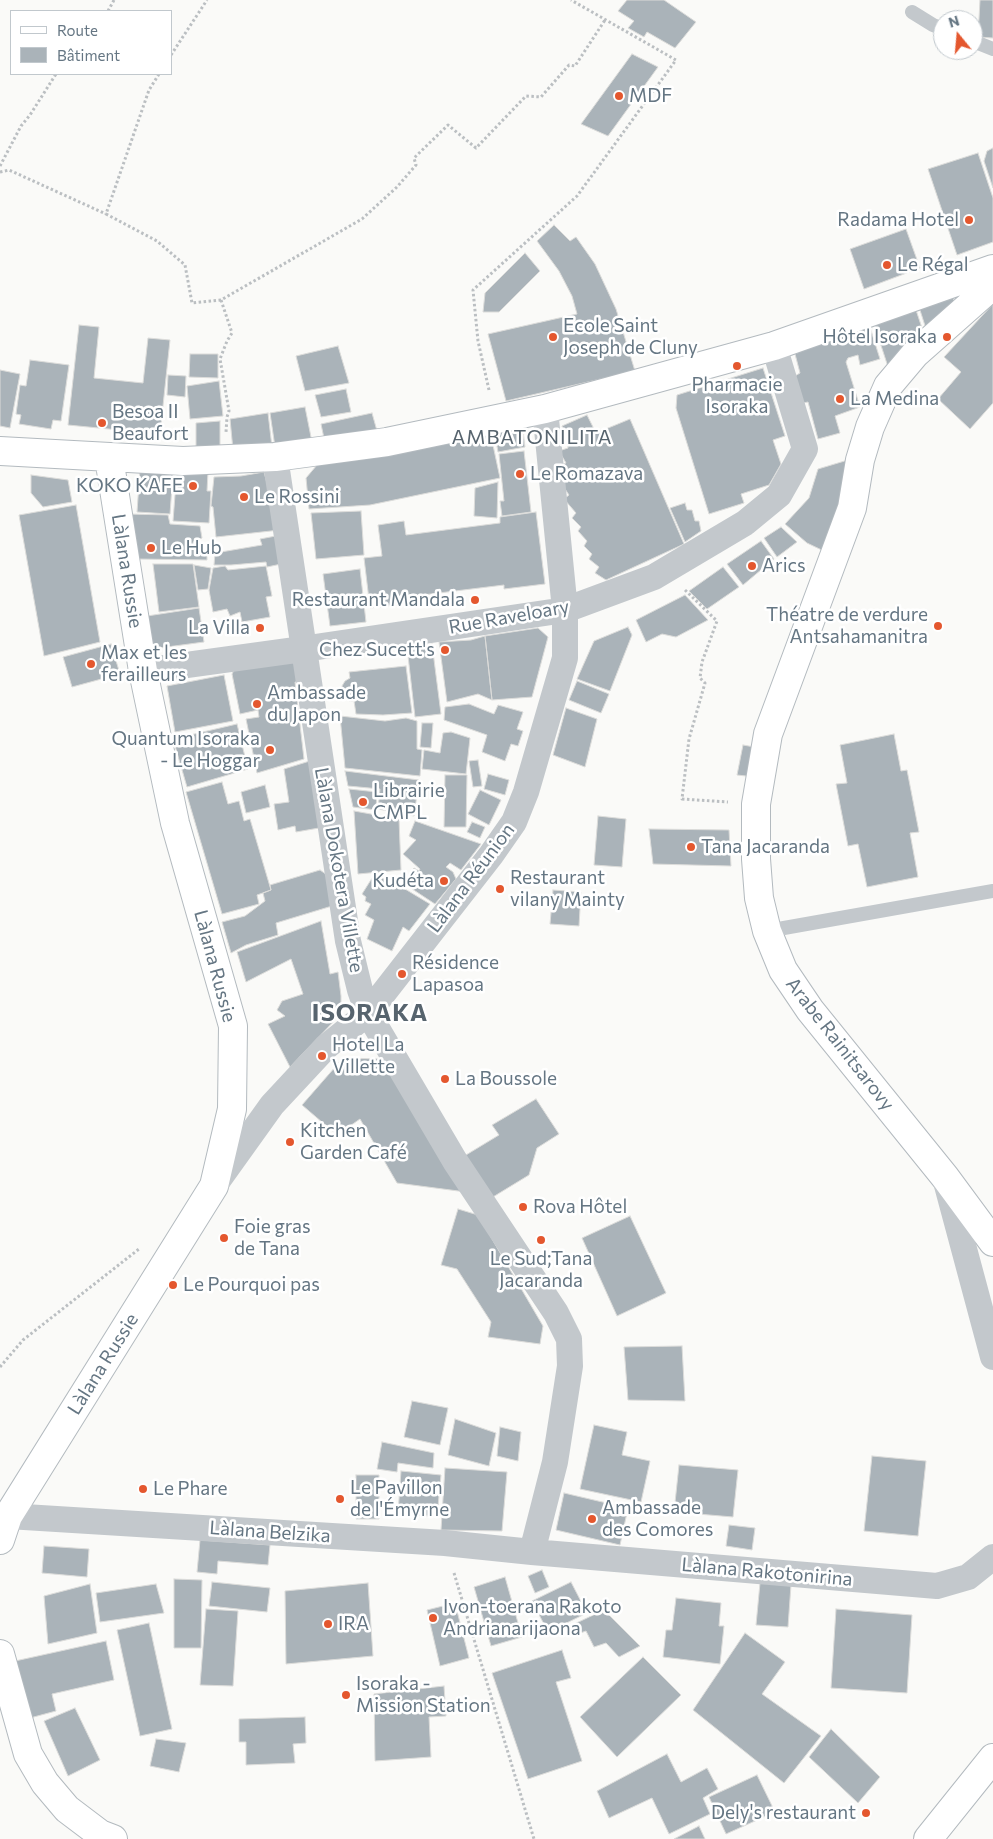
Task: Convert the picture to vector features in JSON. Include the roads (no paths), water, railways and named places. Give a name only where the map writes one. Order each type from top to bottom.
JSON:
[{"type":"street","points":[[0,451],[183,461],[275,457],[387,442],[545,409],[774,346],[993,269]]},
{"type":"street","name":"Arabe Rainitsarovy","points":[[993,285],[915,354],[888,386],[870,427],[860,460],[852,508],[768,734],[756,804],[756,859],[759,898],[767,930],[783,970],[810,1010],[945,1178],[993,1242]]},
{"type":"street","name":"Rue Raveloary","points":[[143,671],[565,610],[654,577],[745,523],[779,495],[805,449],[774,346]]},
{"type":"street","name":"Làlana Réunion","points":[[214,1186],[272,1105],[326,1047],[368,1013],[491,855],[514,822],[526,792],[566,658],[565,610],[545,409]]},
{"type":"street","name":"Làlana Dokotera Villette","points":[[275,457],[348,941],[360,990],[368,1013],[455,1161],[556,1313],[570,1339],[570,1366],[555,1462],[532,1552]]},
{"type":"street","name":"Làlana Russie","points":[[4,1528],[214,1186],[232,1109],[233,1026],[175,823],[143,671],[109,458]]},
{"type":"street","points":[[945,1178],[993,1356]]},
{"type":"street","name":"Làlana Belzika","points":[[4,1528],[446,1543],[532,1552]]},
{"type":"street","name":"Làlana Rakotonirina","points":[[532,1552],[937,1586],[968,1577],[993,1557]]},
{"type":"street","points":[[0,1654],[28,1754],[45,1783],[67,1808],[100,1834],[113,1839]]},
{"type":"street","points":[[928,1839],[993,1758]]},
{"type":"lane","points":[[912,12],[933,25]]},
{"type":"lane","points":[[767,930],[993,891]]},
{"type":"place","name":"MDF","points":[[619,96]]},
{"type":"place","name":"Radama Hotel","points":[[969,220]]},
{"type":"place","name":"Le Régal","points":[[887,265]]},
{"type":"place","name":"Ecole Saint Joseph de Cluny","points":[[553,337]]},
{"type":"place","name":"Hôtel Isoraka","points":[[947,337]]},
{"type":"place","name":"Pharmacie Isoraka","points":[[737,366]]},
{"type":"place","name":"La Medina","points":[[840,399]]},
{"type":"place","name":"Besoa II Beaufort","points":[[102,423]]},
{"type":"place","name":"Le Romazava","points":[[520,474]]},
{"type":"place","name":"KOKO KAFE","points":[[193,486]]},
{"type":"place","name":"Le Rossini","points":[[244,497]]},
{"type":"place","name":"Le Hub","points":[[151,548]]},
{"type":"place","name":"Arics","points":[[752,566]]},
{"type":"place","name":"Restaurant Mandala","points":[[475,600]]},
{"type":"place","name":"Théatre de verdure Antsahamanitra","points":[[938,626]]},
{"type":"place","name":"La Villa","points":[[260,628]]},
{"type":"place","name":"Chez Sucett's","points":[[445,650]]},
{"type":"place","name":"Max et les ferailleurs","points":[[91,664]]},
{"type":"place","name":"Ambassade du Japon","points":[[257,704]]},
{"type":"place","name":"Quantum Isoraka - Le Hoggar","points":[[270,750]]},
{"type":"place","name":"Librairie CMPL","points":[[363,802]]},
{"type":"place","name":"Tana Jacaranda","points":[[691,847]]},
{"type":"place","name":"Kudéta","points":[[444,881]]},
{"type":"place","name":"Restaurant vilany Mainty","points":[[500,889]]},
{"type":"place","name":"Résidence Lapasoa","points":[[402,974]]},
{"type":"place","name":"Hotel La Villette","points":[[322,1056]]},
{"type":"place","name":"La Boussole","points":[[445,1079]]},
{"type":"place","name":"Kitchen Garden Café","points":[[290,1142]]},
{"type":"place","name":"Rova Hôtel","points":[[523,1207]]},
{"type":"place","name":"Foie gras de Tana","points":[[224,1238]]},
{"type":"place","name":"Le Sud;Tana Jacaranda","points":[[541,1240]]},
{"type":"place","name":"Le Pourquoi pas","points":[[173,1285]]},
{"type":"place","name":"Le Phare","points":[[143,1489]]},
{"type":"place","name":"Le Pavillon de l'Émyrne","points":[[340,1499]]},
{"type":"place","name":"Ambassade des Comores","points":[[592,1519]]},
{"type":"place","name":"Ivon-toerana Rakoto Andrianarijaona","points":[[433,1618]]},
{"type":"place","name":"IRA","points":[[328,1624]]},
{"type":"place","name":"Isoraka - Mission Station","points":[[346,1695]]},
{"type":"place","name":"Dely's restaurant","points":[[866,1813]]},
{"type":"district","name":"AMBATONILITA","points":[[532,437]]},
{"type":"district","name":"ISORAKA","points":[[370,1013]]}]
